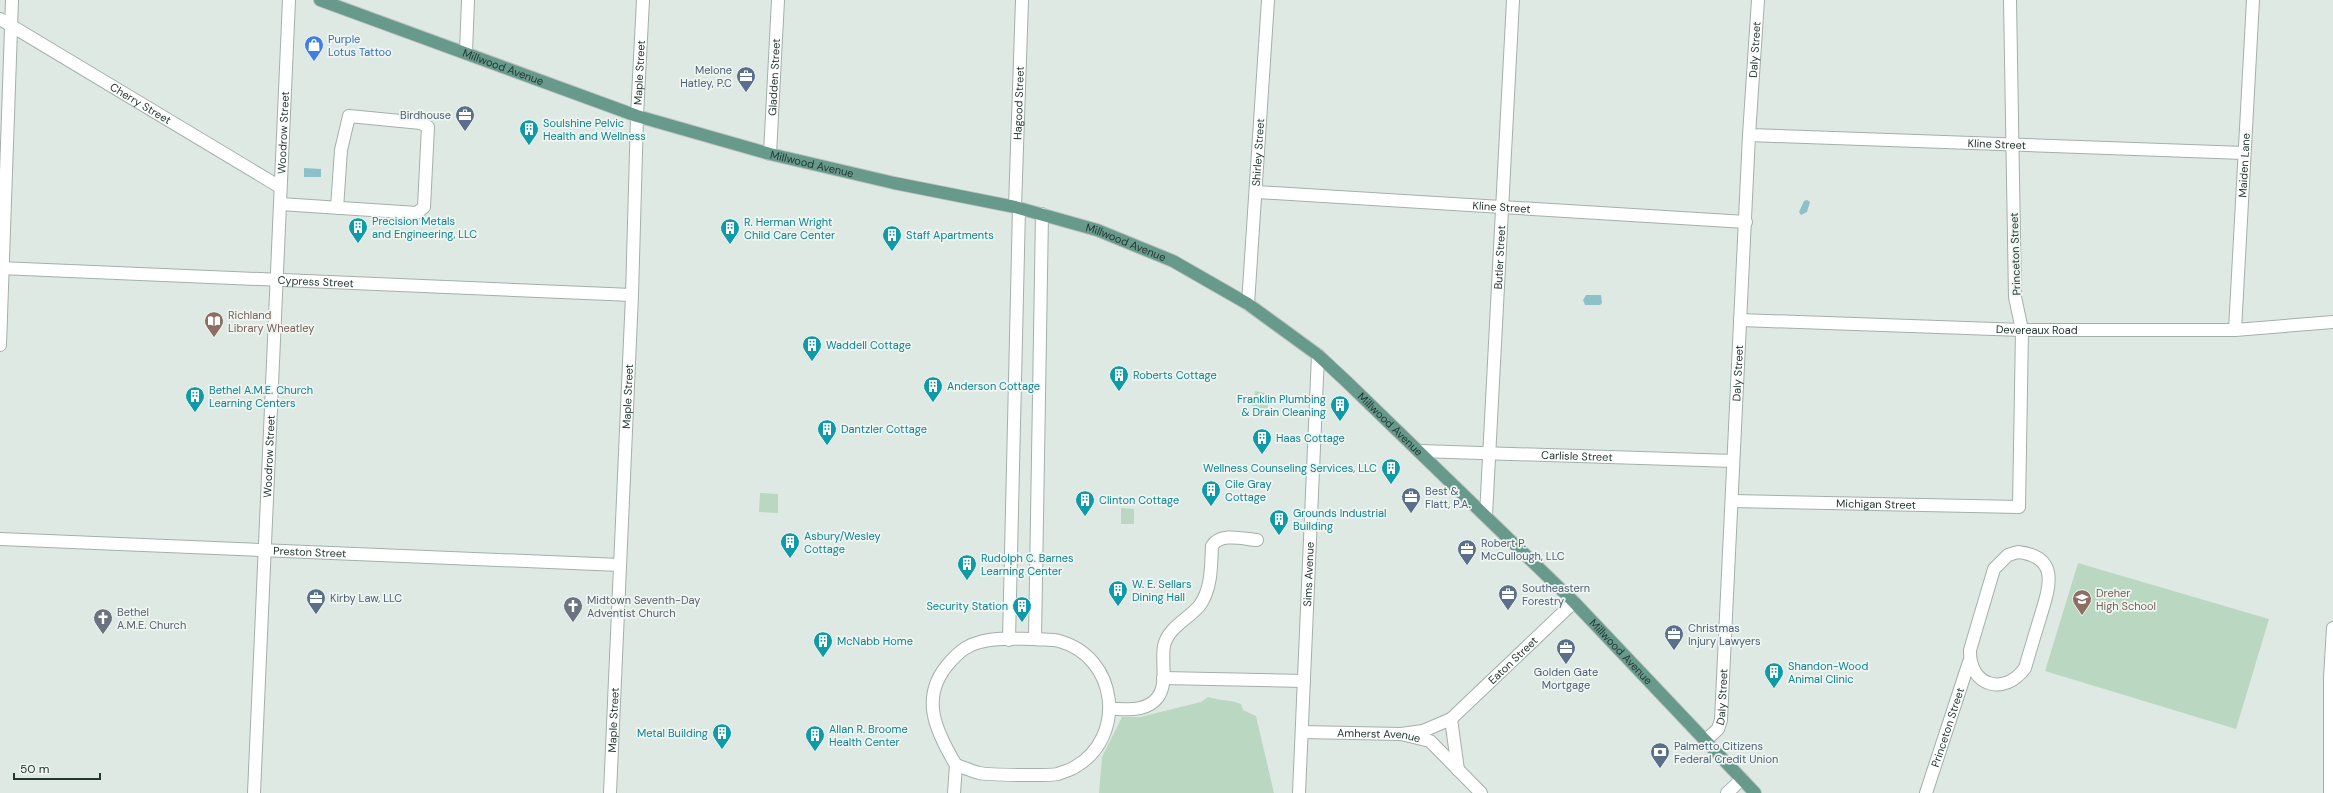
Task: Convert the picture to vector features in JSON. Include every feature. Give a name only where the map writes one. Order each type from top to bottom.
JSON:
[{"type":"main road","name":"Millwood Avenue","points":[[320,0],[466,52],[637,116],[770,154],[894,183],[1017,208],[1087,226],[1173,261],[1248,304],[1318,355],[1420,451],[1574,602],[1755,793]]},
{"type":"street","points":[[0,345],[12,0]]},
{"type":"street","name":"Woodrow Street","points":[[254,793],[289,0]]},
{"type":"street","points":[[466,52],[468,0]]},
{"type":"street","name":"Maple Street","points":[[610,793],[632,295],[637,116],[643,0]]},
{"type":"street","name":"Gladden Street","points":[[770,154],[778,0]]},
{"type":"street","name":"Hagood Street","points":[[1009,640],[1022,0]]},
{"type":"street","name":"Shirley Street","points":[[1248,304],[1257,192],[1268,0]]},
{"type":"street","name":"Butler Street","points":[[1486,515],[1513,0]]},
{"type":"street","name":"Daly Street","points":[[1706,740],[1718,729],[1721,720],[1749,135],[1758,0]]},
{"type":"street","name":"Princeton Street","points":[[2010,0],[2015,297],[2022,330],[2019,507]]},
{"type":"street","name":"Maiden Lane","points":[[2235,330],[2253,0]]},
{"type":"street","name":"Cherry Street","points":[[0,19],[280,187]]},
{"type":"street","points":[[280,204],[337,208],[417,213],[424,208],[428,127],[421,122],[349,116],[341,150],[337,208]]},
{"type":"street","name":"Kline Street","points":[[1749,135],[2244,153]]},
{"type":"street","name":"Kline Street","points":[[1257,192],[1746,222]]},
{"type":"street","points":[[1035,639],[1042,214]]},
{"type":"street","name":"Cypress Street","points":[[2,268],[632,295]]},
{"type":"street","name":"Devereaux Road","points":[[1740,320],[2022,330],[2235,330],[2333,322]]},
{"type":"street","name":"Sims Avenue","points":[[1299,793],[1318,355]]},
{"type":"street","name":"Carlisle Street","points":[[1420,451],[1733,461]]},
{"type":"street","name":"Michigan Street","points":[[1732,501],[2019,507]]},
{"type":"street","points":[[1110,708],[1145,707],[1158,697],[1162,689],[1164,645],[1171,631],[1200,605],[1210,581],[1212,546],[1215,541],[1221,538],[1258,540]]},
{"type":"street","name":"Preston Street","points":[[0,539],[620,565]]},
{"type":"street","name":"Princeton Street","points":[[1926,793],[1969,662],[1970,650],[1994,569],[2008,555],[2018,552],[2030,554],[2039,558],[2046,566],[2050,586],[2025,668],[2019,676],[2011,681],[1989,683],[1979,679],[1973,672],[1969,662]]},
{"type":"street","name":"Eaton Street","points":[[1451,719],[1574,602]]},
{"type":"street","points":[[2330,793],[2330,678],[2333,628]]},
{"type":"street","points":[[954,793],[956,765],[937,731],[932,707],[933,692],[942,671],[961,650],[980,641],[1035,639],[1059,641],[1075,648],[1088,658],[1099,670],[1107,687],[1110,708],[1106,731],[1099,744],[1090,755],[1074,767],[1057,774],[979,773],[956,765]]},
{"type":"street","points":[[1163,678],[1304,681]]},
{"type":"street","points":[[1401,734],[1422,731],[1451,719],[1458,770]]},
{"type":"street","name":"Amherst Avenue","points":[[1302,732],[1401,734],[1430,741],[1481,793]]},
{"type":"street","points":[[1727,793],[1742,779]]},
{"type":"green space","points":[[1255,391],[1270,394],[1267,410],[1252,407]]},
{"type":"green space","points":[[760,493],[778,494],[778,513],[759,512]]},
{"type":"green space","points":[[1121,508],[1134,509],[1134,524],[1121,524]]},
{"type":"green space","points":[[2078,563],[2269,619],[2236,729],[2045,671]]},
{"type":"green space","points":[[1208,697],[1241,704],[1243,710],[1256,716],[1274,793],[1099,793],[1102,757],[1122,717],[1140,717],[1201,702]]},
{"type":"water","points":[[304,168],[321,169],[321,177],[304,177]]},
{"type":"water","points":[[1807,200],[1810,202],[1807,212],[1801,215],[1799,212],[1804,201]]},
{"type":"water","points":[[1586,295],[1601,295],[1602,303],[1600,305],[1585,305],[1583,300]]},
{"type":"place","name":"Purple Lotus Tattoo","points":[[314,62]]},
{"type":"place","name":"Melone Hatley, P.C","points":[[746,93]]},
{"type":"place","name":"Birdhouse","points":[[465,132]]},
{"type":"place","name":"Soulshine Pelvic Health and Wellness","points":[[529,146]]},
{"type":"place","name":"Precision Metals and Engineering, LLC","points":[[358,244]]},
{"type":"place","name":"R. Herman Wright Child Care Center","points":[[730,245]]},
{"type":"place","name":"Staff Apartments","points":[[892,252]]},
{"type":"place","name":"Richland Library Wheatley","points":[[214,338]]},
{"type":"place","name":"Waddell Cottage","points":[[812,362]]},
{"type":"place","name":"Roberts Cottage","points":[[1119,392]]},
{"type":"place","name":"Anderson Cottage","points":[[933,403]]},
{"type":"place","name":"Bethel A.M.E. Church Learning Centers","points":[[195,413]]},
{"type":"place","name":"Franklin Plumbing & Drain Cleaning","points":[[1340,422]]},
{"type":"place","name":"Dantzler Cottage","points":[[827,446]]},
{"type":"place","name":"Haas Cottage","points":[[1262,455]]},
{"type":"place","name":"Wellness Counseling Services, LLC","points":[[1391,485]]},
{"type":"place","name":"Cile Gray Cottage","points":[[1211,507]]},
{"type":"place","name":"Best & Flatt, P.A.","points":[[1411,514]]},
{"type":"place","name":"Clinton Cottage","points":[[1085,517]]},
{"type":"place","name":"Grounds Industrial Building","points":[[1279,536]]},
{"type":"place","name":"Asbury/Wesley Cottage","points":[[790,559]]},
{"type":"place","name":"Robert P. McCullough, LLC","points":[[1467,566]]},
{"type":"place","name":"Rudolph C. Barnes Learning Center","points":[[967,581]]},
{"type":"place","name":"W. E. Sellars Dining Hall","points":[[1118,607]]},
{"type":"place","name":"Southeastern Forestry","points":[[1508,611]]},
{"type":"place","name":"Kirby Law, LLC","points":[[316,615]]},
{"type":"place","name":"Dreher High School","points":[[2082,616]]},
{"type":"place","name":"Midtown Seventh-Day Adventist Church","points":[[573,623]]},
{"type":"place","name":"Security Station","points":[[1022,623]]},
{"type":"place","name":"Bethel A.M.E. Church","points":[[103,635]]},
{"type":"place","name":"Christmas Injury Lawyers","points":[[1674,651]]},
{"type":"place","name":"McNabb Home","points":[[823,658]]},
{"type":"place","name":"Golden Gate Mortgage","points":[[1566,665]]},
{"type":"place","name":"Shandon-Wood Animal Clinic","points":[[1774,689]]},
{"type":"place","name":"Metal Building","points":[[722,750]]},
{"type":"place","name":"Allan R. Broome Health Center","points":[[815,752]]},
{"type":"place","name":"Palmetto Citizens Federal Credit Union","points":[[1660,769]]}]
